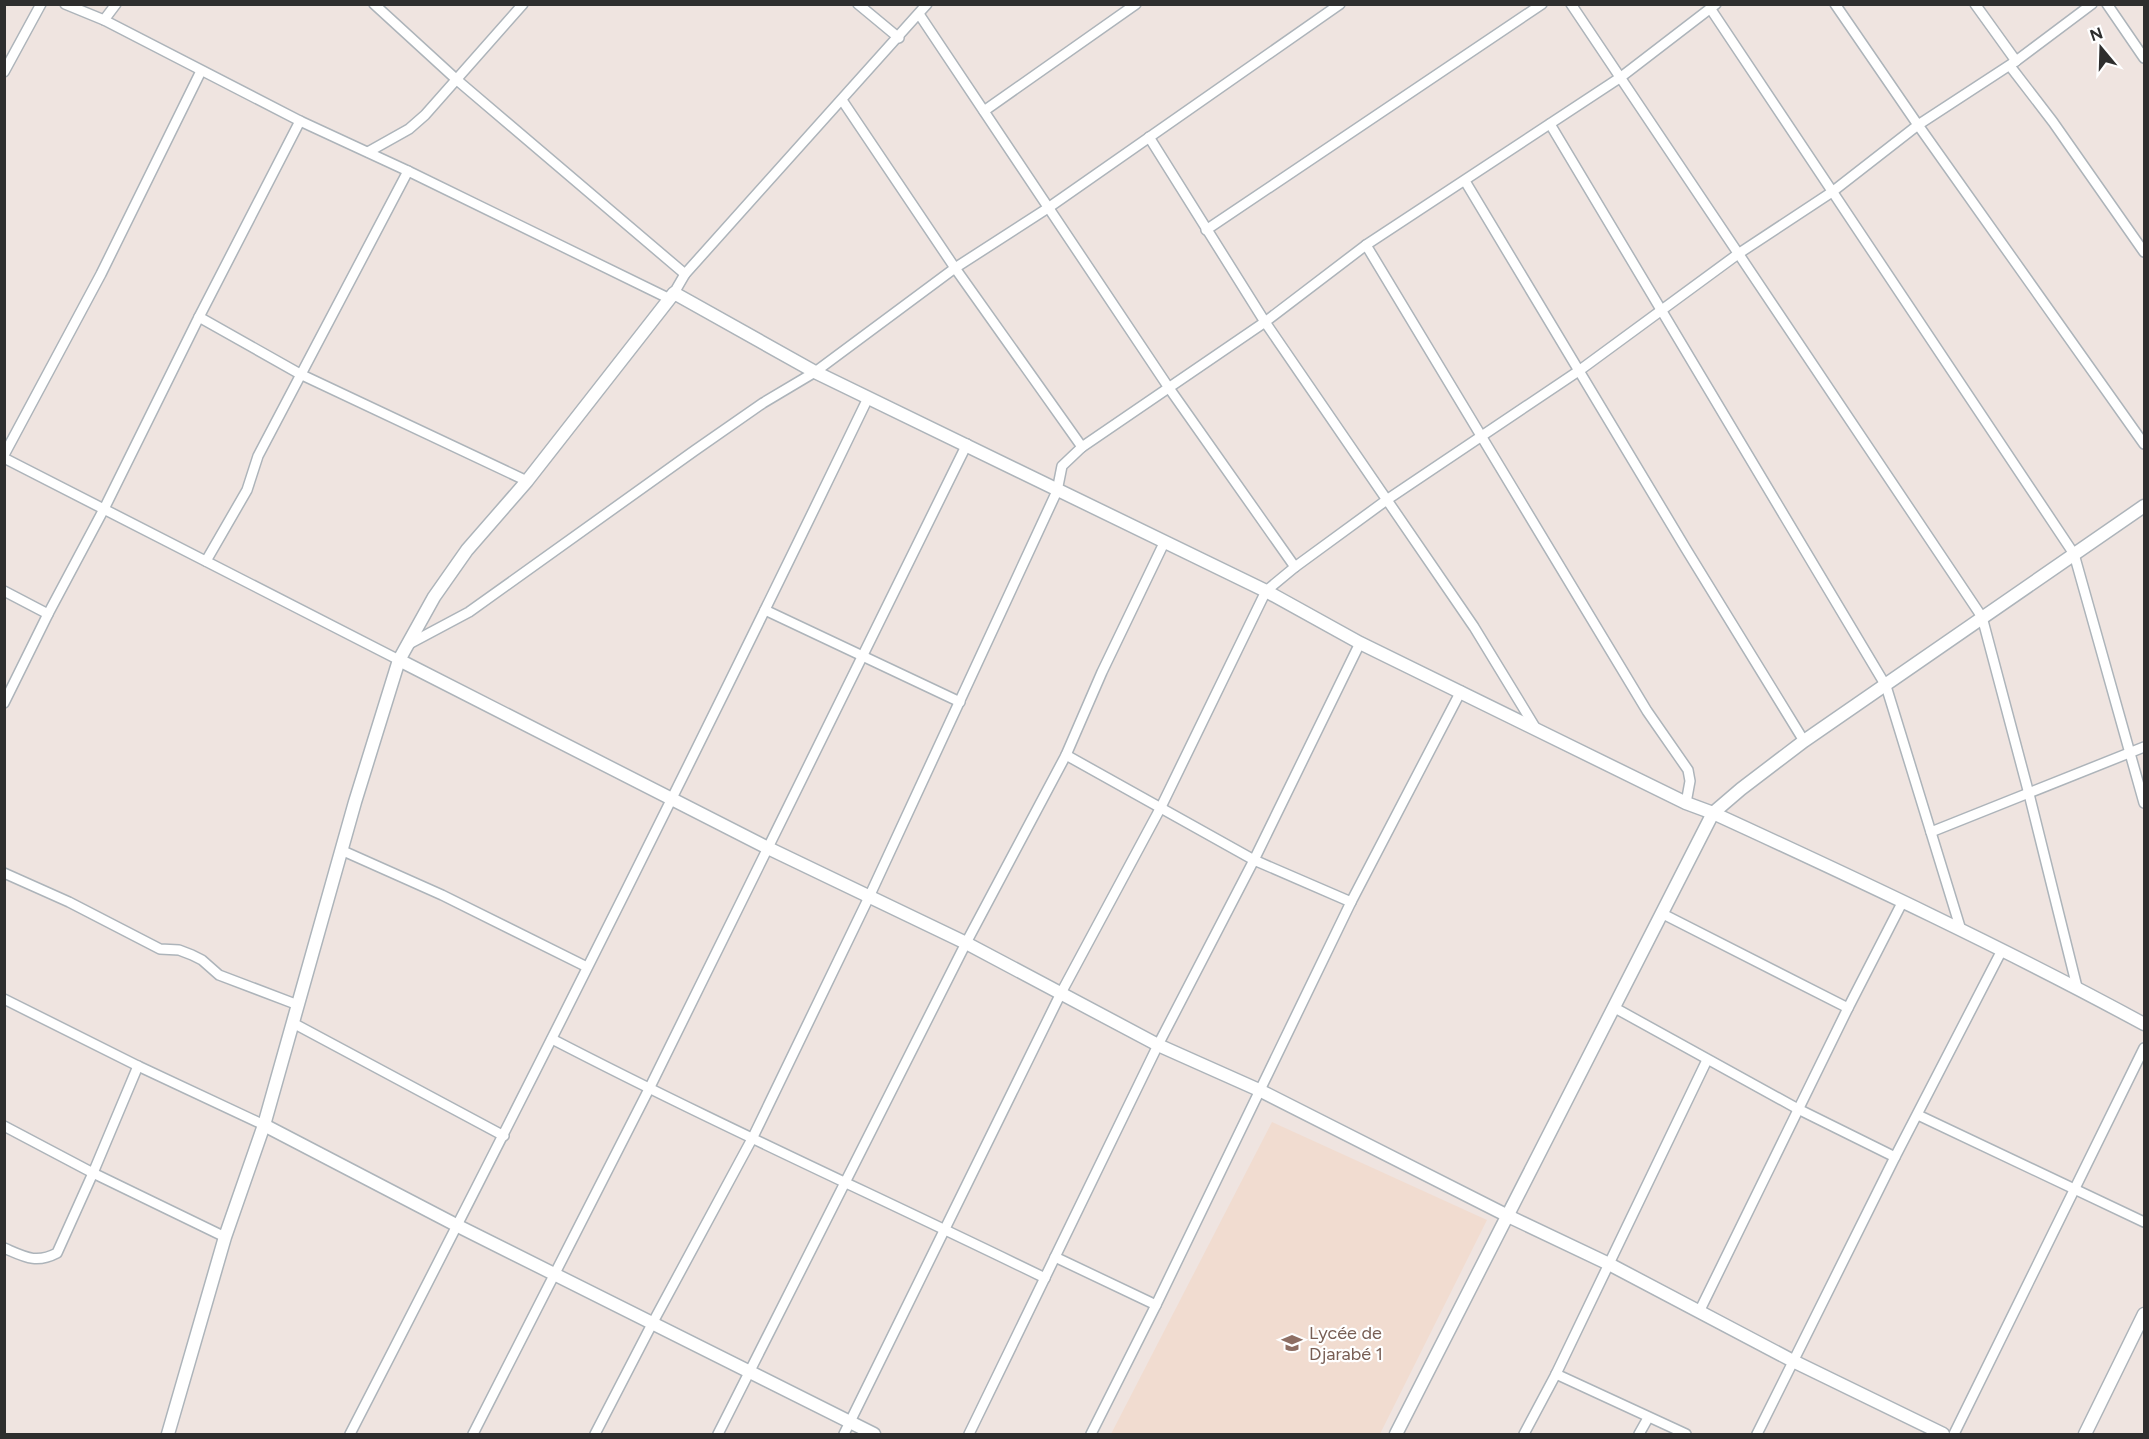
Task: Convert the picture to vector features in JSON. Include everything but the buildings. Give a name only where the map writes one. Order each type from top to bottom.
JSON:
[{"type":"street","points":[[4,72],[41,4]]},
{"type":"street","points":[[65,4],[104,20],[300,121],[672,296],[815,372],[1266,591],[1360,643],[1686,802],[1903,901],[2077,987],[2145,1024]]},
{"type":"street","points":[[104,20],[116,4]]},
{"type":"street","points":[[374,4],[457,80],[685,274]]},
{"type":"street","points":[[368,152],[409,129],[425,115],[523,4]]},
{"type":"street","points":[[858,4],[898,38]]},
{"type":"street","points":[[168,1434],[225,1238],[264,1125],[341,850],[399,660],[434,597],[467,549],[526,481],[672,296],[685,274],[927,4]]},
{"type":"street","points":[[984,111],[1136,4]]},
{"type":"street","points":[[409,644],[469,612],[650,481],[763,404],[815,372],[955,268],[1047,208],[1340,4]]},
{"type":"street","points":[[1206,230],[1542,4]]},
{"type":"street","points":[[1571,4],[1982,617],[2077,987]]},
{"type":"street","points":[[1835,4],[1918,125],[2145,444]]},
{"type":"street","points":[[1975,4],[2053,122],[2145,252]]},
{"type":"street","points":[[844,1434],[1061,993],[1161,807],[1266,591],[1295,567],[1388,500],[1580,370],[1738,254],[1832,192],[1918,125],[2013,63],[2092,4]]},
{"type":"street","points":[[2107,4],[2145,58]]},
{"type":"street","points":[[596,1434],[652,1324],[753,1137],[869,897],[1057,491],[1062,466],[1082,447],[1265,321],[1366,245],[1621,77],[1713,6],[1832,192],[2074,554],[2145,803]]},
{"type":"street","points":[[919,14],[1169,388],[1295,567]]},
{"type":"street","points":[[201,71],[101,274],[4,457],[672,800],[966,943],[1158,1045],[1258,1090],[1508,1216],[1609,1264],[1793,1360],[1943,1434]]},
{"type":"street","points":[[843,100],[955,268],[1082,447]]},
{"type":"street","points":[[4,702],[300,121]]},
{"type":"street","points":[[1550,123],[1886,686],[1961,930]]},
{"type":"street","points":[[1149,137],[1265,321],[1474,627],[1535,727]]},
{"type":"street","points":[[206,561],[247,490],[258,456],[408,171]]},
{"type":"street","points":[[1465,181],[1804,741]]},
{"type":"street","points":[[1366,245],[1647,711],[1688,771],[1690,781],[1686,802]]},
{"type":"street","points":[[199,317],[300,374],[526,481]]},
{"type":"street","points":[[350,1434],[504,1136],[672,800],[868,398]]},
{"type":"street","points":[[473,1434],[649,1089],[967,444]]},
{"type":"street","points":[[1396,1434],[1713,813],[1804,741],[2145,506]]},
{"type":"street","points":[[718,1434],[966,943],[1066,755],[1102,672],[1164,543]]},
{"type":"street","points":[[4,591],[48,614]]},
{"type":"street","points":[[765,610],[960,702]]},
{"type":"street","points":[[969,1434],[1158,1045],[1254,860],[1360,643]]},
{"type":"street","points":[[1091,1434],[1351,902],[1461,691]]},
{"type":"street","points":[[1931,832],[2145,747]]},
{"type":"street","points":[[1066,755],[1254,860],[1351,902]]},
{"type":"street","points":[[341,850],[442,895],[587,967]]},
{"type":"street","points":[[4,873],[69,902],[160,948],[192,954],[219,975],[298,1005]]},
{"type":"street","points":[[1699,1312],[1903,901]]},
{"type":"street","points":[[1663,914],[1848,1008]]},
{"type":"street","points":[[1757,1434],[1895,1157],[2002,950]]},
{"type":"street","points":[[4,999],[138,1066],[264,1125],[458,1226],[874,1434]]},
{"type":"street","points":[[1615,1008],[1798,1109],[1895,1157]]},
{"type":"street","points":[[293,1023],[504,1136]]},
{"type":"street","points":[[552,1039],[649,1089],[944,1228],[1044,1278]]},
{"type":"street","points":[[1954,1434],[2145,1048]]},
{"type":"street","points":[[1524,1434],[1556,1374],[1707,1060]]},
{"type":"street","points":[[4,1248],[27,1258],[44,1259],[57,1253],[138,1066]]},
{"type":"street","points":[[1918,1115],[2145,1222]]},
{"type":"street","points":[[4,1126],[225,1238]]},
{"type":"street","points":[[1055,1257],[1156,1305]]},
{"type":"street","points":[[2085,1434],[2145,1314]]},
{"type":"street","points":[[1556,1374],[1686,1434]]},
{"type":"street","points":[[1639,1434],[1648,1418]]},
{"type":"shaded area","name":"Lycée de Djarabé 1","points":[[1272,1122],[1487,1220],[1380,1434],[1111,1434]]},
{"type":"place","name":"Lycée de Djarabé 1","points":[[1292,1343]]}]
